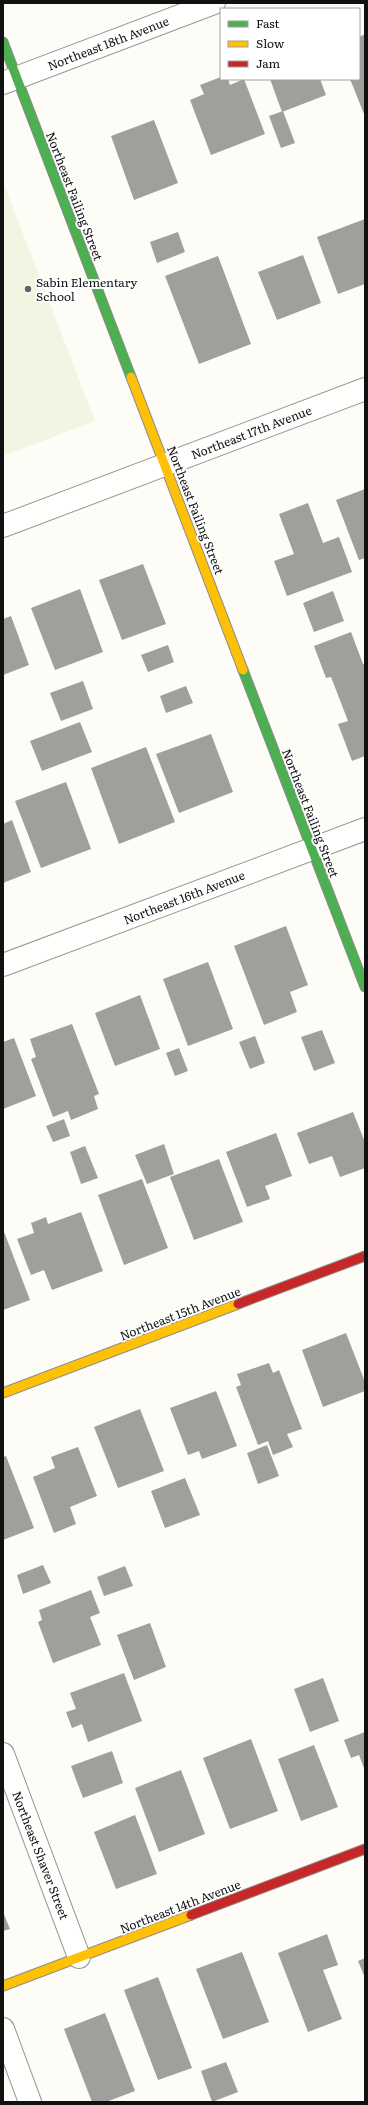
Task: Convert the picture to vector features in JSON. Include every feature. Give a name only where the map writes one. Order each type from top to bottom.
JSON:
[{"type":"street","name":"Northeast 18th Avenue","points":[[10,80],[214,3]]},
{"type":"street","name":"Northeast Failing Street","points":[[3,42],[10,80],[166,464],[365,987]]},
{"type":"street","name":"Northeast 17th Avenue","points":[[3,526],[365,390]]},
{"type":"street","name":"Northeast 16th Avenue","points":[[3,965],[365,829]]},
{"type":"street","name":"Northeast 15th Avenue","points":[[3,1393],[365,1256]]},
{"type":"street","name":"Northeast Shaver Street","points":[[3,1754],[79,1957]]},
{"type":"street","name":"Northeast 14th Avenue","points":[[3,1986],[365,1849]]},
{"type":"street","points":[[3,2029],[30,2102]]},
{"type":"green space","name":"Sabin Elementary School","points":[[3,182],[95,421],[3,456]]},
{"type":"building","points":[[365,34],[365,114],[350,80],[360,80],[360,36]]},
{"type":"building","points":[[220,77],[220,80],[228,80],[230,85],[244,80],[265,134],[211,155],[190,100],[204,94],[200,85]]},
{"type":"building","points":[[270,80],[320,80],[326,95],[282,112]]},
{"type":"building","points":[[283,111],[295,143],[281,148],[269,116]]},
{"type":"building","points":[[154,120],[178,183],[134,200],[111,136]]},
{"type":"building","points":[[365,219],[365,284],[338,294],[317,237]]},
{"type":"building","points":[[178,232],[185,252],[157,263],[150,242]]},
{"type":"building","points":[[303,255],[321,303],[277,320],[258,272]]},
{"type":"building","points":[[218,256],[251,344],[199,364],[165,276]]},
{"type":"building","points":[[365,489],[365,558],[359,560],[336,500]]},
{"type":"building","points":[[308,503],[323,543],[339,537],[352,572],[287,596],[274,561],[294,554],[279,514]]},
{"type":"building","points":[[143,564],[166,624],[122,640],[99,580]]},
{"type":"building","points":[[80,589],[103,652],[55,670],[31,608]]},
{"type":"building","points":[[333,591],[344,621],[314,632],[303,603]]},
{"type":"building","points":[[11,616],[29,665],[3,675],[3,619]]},
{"type":"building","points":[[351,632],[363,664],[365,664],[365,756],[352,761],[338,724],[348,721],[331,677],[326,678],[314,646]]},
{"type":"building","points":[[168,645],[174,662],[148,672],[141,655]]},
{"type":"building","points":[[83,681],[93,709],[61,721],[50,693]]},
{"type":"building","points":[[186,686],[193,703],[166,713],[160,696]]},
{"type":"building","points":[[80,722],[92,752],[42,771],[30,741]]},
{"type":"building","points":[[211,734],[233,792],[179,813],[156,754]]},
{"type":"building","points":[[146,747],[175,822],[119,844],[91,768]]},
{"type":"building","points":[[66,782],[91,849],[41,868],[15,801]]},
{"type":"building","points":[[12,820],[31,872],[3,883],[3,824]]},
{"type":"building","points":[[286,926],[308,985],[290,992],[297,1012],[264,1025],[234,946]]},
{"type":"building","points":[[208,962],[233,1029],[188,1046],[163,979]]},
{"type":"building","points":[[140,995],[160,1049],[115,1066],[95,1013]]},
{"type":"building","points":[[72,1024],[99,1094],[94,1096],[98,1109],[71,1120],[68,1111],[53,1117],[31,1059],[36,1057],[30,1039]]},
{"type":"building","points":[[322,1030],[335,1063],[314,1071],[301,1037]]},
{"type":"building","points":[[255,1036],[265,1063],[250,1069],[239,1042]]},
{"type":"building","points":[[14,1038],[36,1096],[3,1109],[3,1042]]},
{"type":"building","points":[[179,1048],[188,1071],[175,1076],[166,1053]]},
{"type":"building","points":[[353,1112],[365,1142],[365,1168],[340,1177],[332,1156],[309,1164],[297,1133]]},
{"type":"building","points":[[64,1119],[70,1136],[53,1142],[46,1126]]},
{"type":"building","points":[[276,1133],[292,1176],[265,1186],[270,1199],[247,1207],[226,1152]]},
{"type":"building","points":[[164,1144],[174,1174],[147,1184],[135,1155]]},
{"type":"building","points":[[85,1146],[98,1178],[81,1184],[70,1152]]},
{"type":"building","points":[[219,1159],[243,1222],[194,1240],[170,1177]]},
{"type":"building","points":[[142,1179],[168,1248],[124,1265],[98,1195]]},
{"type":"building","points":[[81,1212],[103,1271],[52,1290],[44,1270],[31,1275],[17,1239],[34,1233],[31,1223],[46,1217],[48,1224]]},
{"type":"building","points":[[3,1229],[30,1300],[3,1310]]},
{"type":"building","points":[[346,1333],[365,1382],[365,1391],[323,1407],[302,1350]]},
{"type":"building","points":[[269,1363],[273,1373],[279,1370],[302,1429],[287,1434],[293,1447],[273,1455],[268,1441],[258,1445],[236,1387],[241,1385],[237,1374]]},
{"type":"building","points":[[216,1391],[237,1446],[202,1459],[199,1451],[188,1455],[170,1408]]},
{"type":"building","points":[[140,1409],[164,1471],[118,1488],[94,1427]]},
{"type":"building","points":[[267,1445],[279,1476],[258,1484],[247,1453]]},
{"type":"building","points":[[78,1447],[97,1496],[70,1507],[76,1524],[54,1533],[33,1477],[55,1468],[51,1457]]},
{"type":"building","points":[[6,1456],[34,1528],[3,1540],[3,1457]]},
{"type":"building","points":[[185,1478],[200,1515],[165,1528],[151,1491]]},
{"type":"building","points":[[43,1565],[51,1583],[23,1594],[17,1575]]},
{"type":"building","points":[[125,1566],[133,1586],[104,1596],[97,1577]]},
{"type":"building","points":[[91,1590],[100,1613],[90,1617],[101,1645],[53,1663],[38,1622],[42,1620],[39,1610]]},
{"type":"building","points":[[150,1623],[166,1667],[134,1680],[117,1635]]},
{"type":"building","points":[[124,1673],[142,1721],[88,1742],[82,1724],[72,1728],[66,1712],[76,1709],[70,1693]]},
{"type":"building","points":[[323,1678],[339,1721],[310,1732],[294,1689]]},
{"type":"building","points":[[365,1732],[365,1771],[359,1755],[351,1758],[344,1740]]},
{"type":"building","points":[[251,1739],[278,1811],[230,1829],[203,1758]]},
{"type":"building","points":[[314,1745],[338,1807],[301,1821],[278,1759]]},
{"type":"building","points":[[112,1751],[123,1783],[83,1798],[71,1766]]},
{"type":"building","points":[[181,1770],[205,1834],[159,1852],[135,1788]]},
{"type":"building","points":[[135,1815],[157,1874],[116,1889],[94,1832]]},
{"type":"building","points":[[3,1912],[10,1929],[3,1931]]},
{"type":"building","points":[[327,1934],[338,1965],[323,1970],[342,2019],[308,2032],[278,1953]]},
{"type":"building","points":[[242,1952],[269,2022],[223,2039],[196,1969]]},
{"type":"building","points":[[365,1958],[365,1978],[358,1961]]},
{"type":"building","points":[[158,1977],[192,2068],[158,2080],[124,1990]]},
{"type":"building","points":[[105,2013],[135,2091],[106,2102],[92,2102],[64,2029]]},
{"type":"building","points":[[226,2062],[238,2092],[212,2102],[201,2071]]},
{"type":"traffic: fast","points":[[3,42],[131,377]]},
{"type":"traffic: fast","points":[[243,670],[365,987]]},
{"type":"traffic: slow","points":[[131,377],[243,670]]},
{"type":"traffic: slow","points":[[3,1393],[238,1304]]},
{"type":"traffic: slow","points":[[3,1986],[191,1915]]},
{"type":"traffic: jam","points":[[238,1304],[365,1256]]},
{"type":"traffic: jam","points":[[191,1915],[365,1849]]},
{"type":"place","name":"Sabin Elementary School","points":[[28,289]]}]
